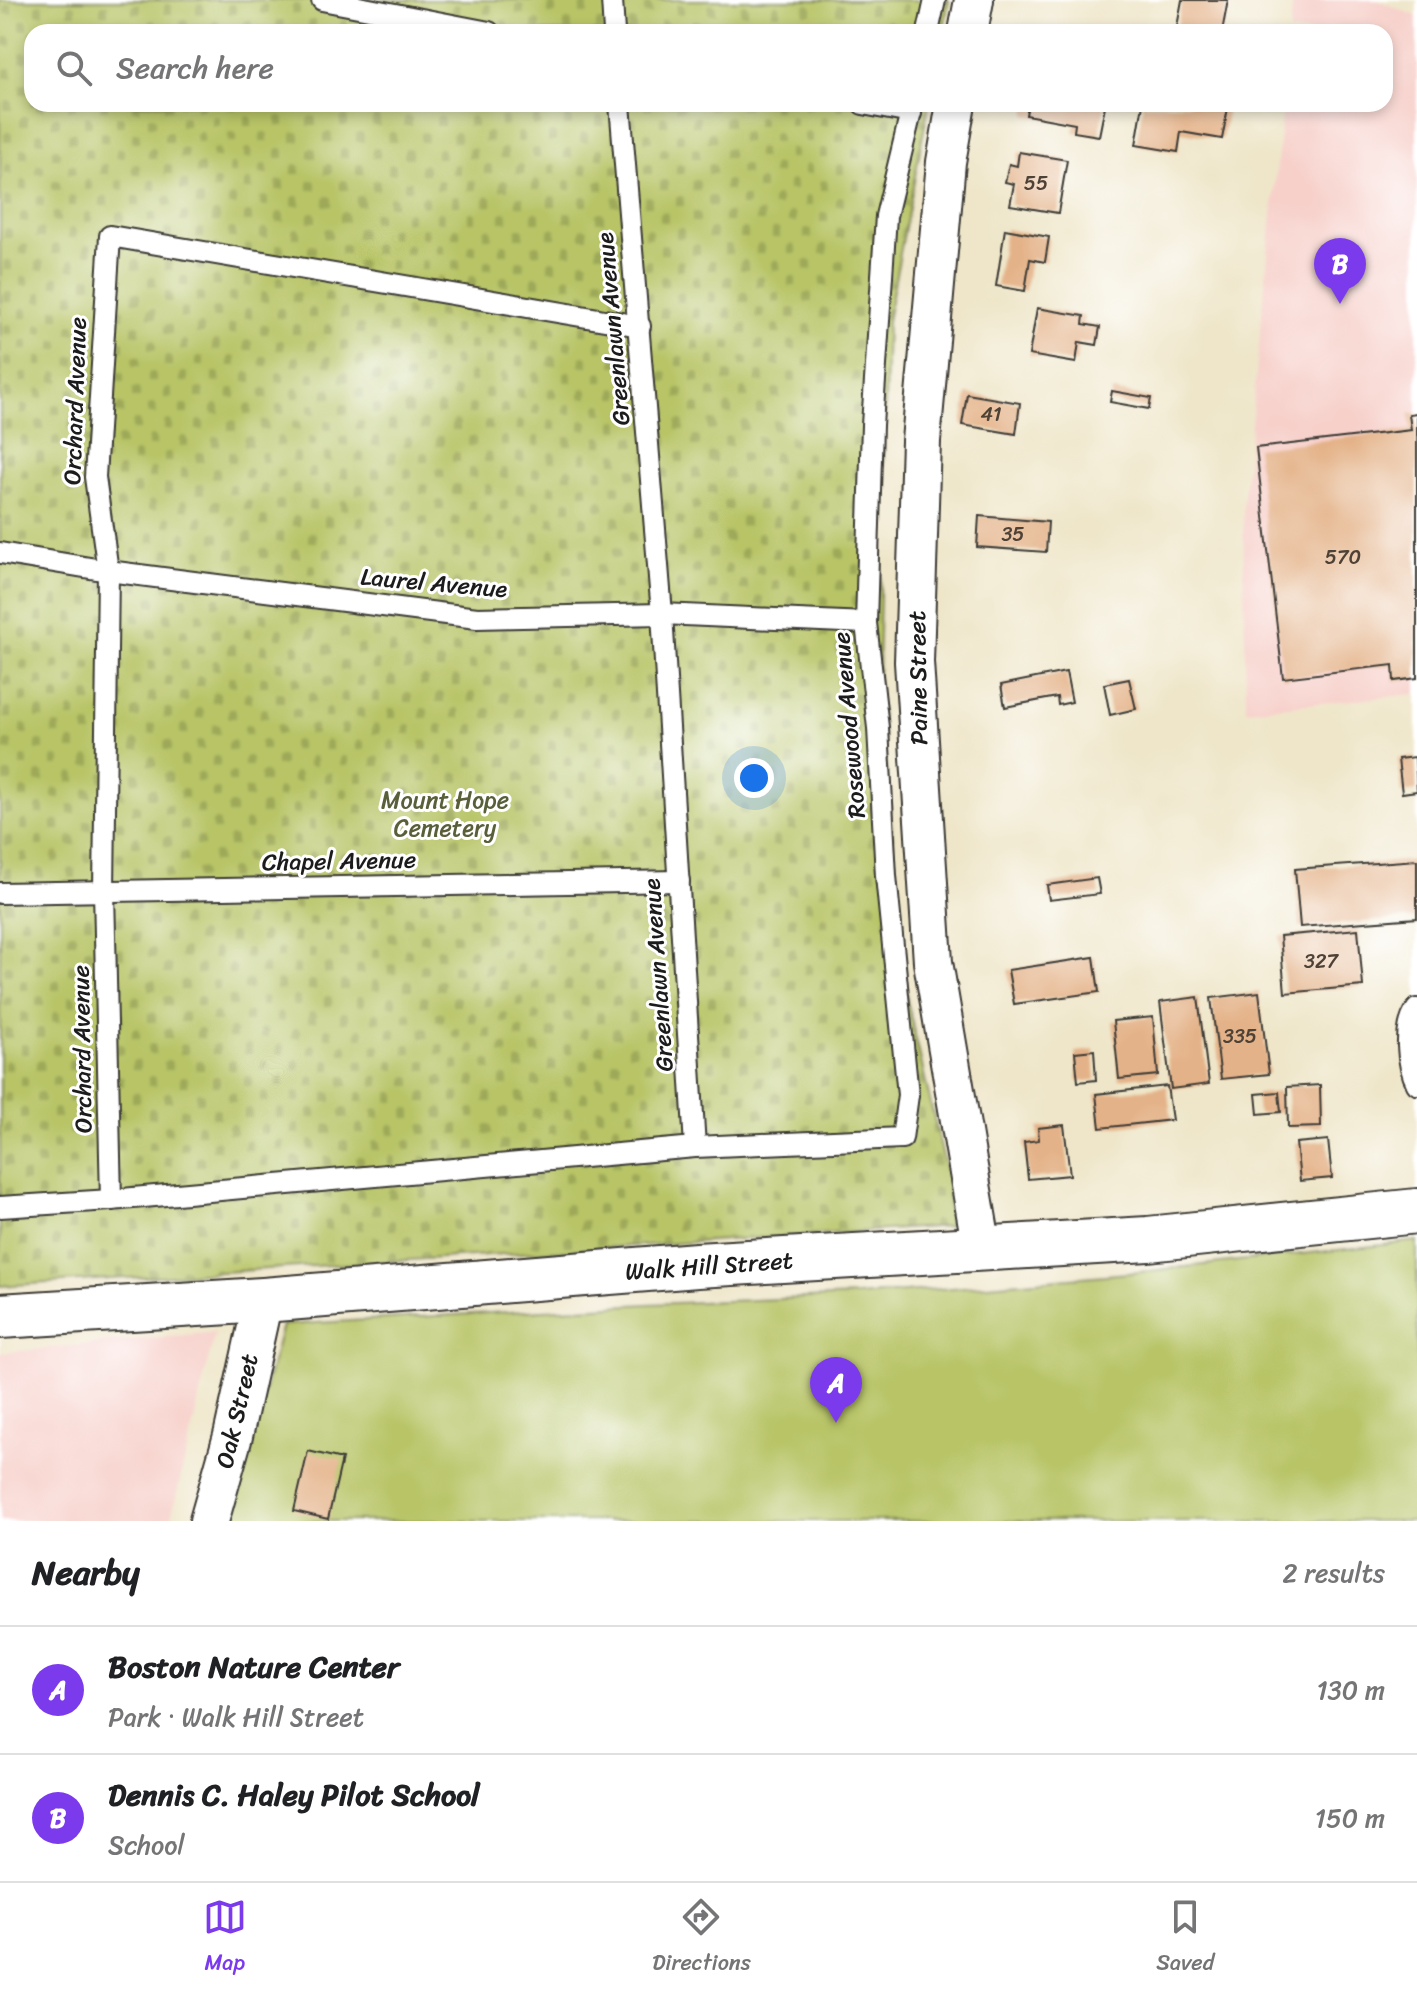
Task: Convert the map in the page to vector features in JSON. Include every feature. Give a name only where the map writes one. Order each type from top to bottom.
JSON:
[{"type":"main road","name":"Walk Hill Street","points":[[0,1316],[263,1300],[705,1265],[1148,1239],[1417,1211]]},
{"type":"street","points":[[970,24],[974,0]]},
{"type":"street","name":"Paine Street","points":[[955,112],[946,162],[921,441],[914,662],[933,962],[982,1249]]},
{"type":"street","name":"Oak Street","points":[[209,1521],[233,1436],[263,1300]]},
{"type":"lane","points":[[322,0],[447,24]]},
{"type":"lane","points":[[612,0],[614,24]]},
{"type":"lane","points":[[930,24],[935,0]]},
{"type":"lane","name":"Greenlawn Avenue","points":[[621,112],[662,614],[695,1147]]},
{"type":"lane","name":"Rosewood Avenue","points":[[695,1147],[902,1138],[908,1095],[886,876],[878,728],[866,623],[872,425],[886,216],[911,112]]},
{"type":"lane","name":"Orchard Avenue","points":[[111,1200],[104,891],[108,571],[95,477],[110,236],[640,326]]},
{"type":"lane","name":"Laurel Avenue","points":[[0,553],[108,571],[477,618],[662,614],[866,623]]},
{"type":"lane","name":"Chapel Avenue","points":[[0,893],[679,881]]},
{"type":"lane","points":[[1417,1009],[1408,1034],[1412,1074],[1417,1084]]},
{"type":"lane","points":[[0,1207],[111,1200],[695,1147]]},
{"type":"shaded area","points":[[1293,0],[1377,0],[1417,16],[1417,694],[1246,710],[1243,504],[1282,112],[1393,112],[1393,24],[1291,24]]},
{"type":"shaded area","points":[[215,1332],[170,1521],[0,1521],[0,1353]]},
{"type":"green space","name":"Mount Hope Cemetery","points":[[0,0],[949,0],[944,24],[24,24],[24,112],[927,112],[887,321],[878,674],[907,1000],[948,1179],[949,1226],[0,1286]]},
{"type":"green space","points":[[1417,1241],[1417,1521],[230,1521],[282,1325],[647,1304],[857,1296],[1140,1272]]},
{"type":"building","points":[[1182,0],[1228,0],[1224,24],[1178,24]]},
{"type":"building","points":[[1027,112],[1104,112],[1099,136],[1074,132],[1075,124],[1026,115]]},
{"type":"building","points":[[1142,112],[1227,112],[1222,139],[1181,132],[1178,152],[1136,145]]},
{"type":"building","points":[[1019,152],[1067,160],[1058,213],[1010,205],[1014,184],[1005,182],[1009,164],[1017,166]]},
{"type":"building","points":[[1005,229],[1049,237],[1045,262],[1030,259],[1025,291],[996,286]]},
{"type":"building","points":[[1037,308],[1084,316],[1083,324],[1100,327],[1097,345],[1079,342],[1076,363],[1029,355]]},
{"type":"building","points":[[1112,391],[1151,398],[1149,409],[1110,402]]},
{"type":"building","points":[[967,394],[1020,403],[1016,434],[962,425]]},
{"type":"building","points":[[1417,413],[1417,678],[1394,681],[1393,665],[1283,678],[1256,448],[1411,430],[1409,414]]},
{"type":"building","points":[[979,516],[1048,522],[1046,552],[977,547]]},
{"type":"building","points":[[1066,672],[1072,702],[1058,705],[1057,697],[1005,707],[1001,685]]},
{"type":"building","points":[[1129,679],[1136,709],[1110,715],[1104,684]]},
{"type":"building","points":[[1415,757],[1417,791],[1402,793],[1398,759]]},
{"type":"building","points":[[1417,860],[1417,918],[1300,927],[1295,869]]},
{"type":"building","points":[[1097,878],[1100,894],[1049,900],[1047,885]]},
{"type":"building","points":[[1358,929],[1363,986],[1285,993],[1280,936]]},
{"type":"building","points":[[1094,957],[1099,992],[1014,1004],[1008,970]]},
{"type":"building","points":[[1259,992],[1269,1074],[1221,1079],[1211,998]]},
{"type":"building","points":[[1198,997],[1209,1084],[1171,1089],[1160,1002]]},
{"type":"building","points":[[1153,1017],[1158,1075],[1119,1079],[1113,1021]]},
{"type":"building","points":[[1094,1050],[1096,1080],[1078,1082],[1075,1052]]},
{"type":"building","points":[[1320,1085],[1321,1127],[1288,1128],[1287,1087]]},
{"type":"building","points":[[1167,1086],[1172,1120],[1100,1128],[1096,1094]]},
{"type":"building","points":[[1279,1092],[1281,1112],[1258,1114],[1256,1094]]},
{"type":"building","points":[[1064,1125],[1070,1175],[1028,1179],[1024,1142],[1039,1140],[1038,1128]]},
{"type":"building","points":[[1328,1140],[1332,1178],[1300,1181],[1296,1143]]},
{"type":"building","points":[[308,1451],[342,1459],[328,1519],[294,1511]]},
{"type":"place","name":"Dennis C. Haley Pilot School","points":[[1340,304]]},
{"type":"place","name":"Boston Nature Center","points":[[836,1423]]}]
